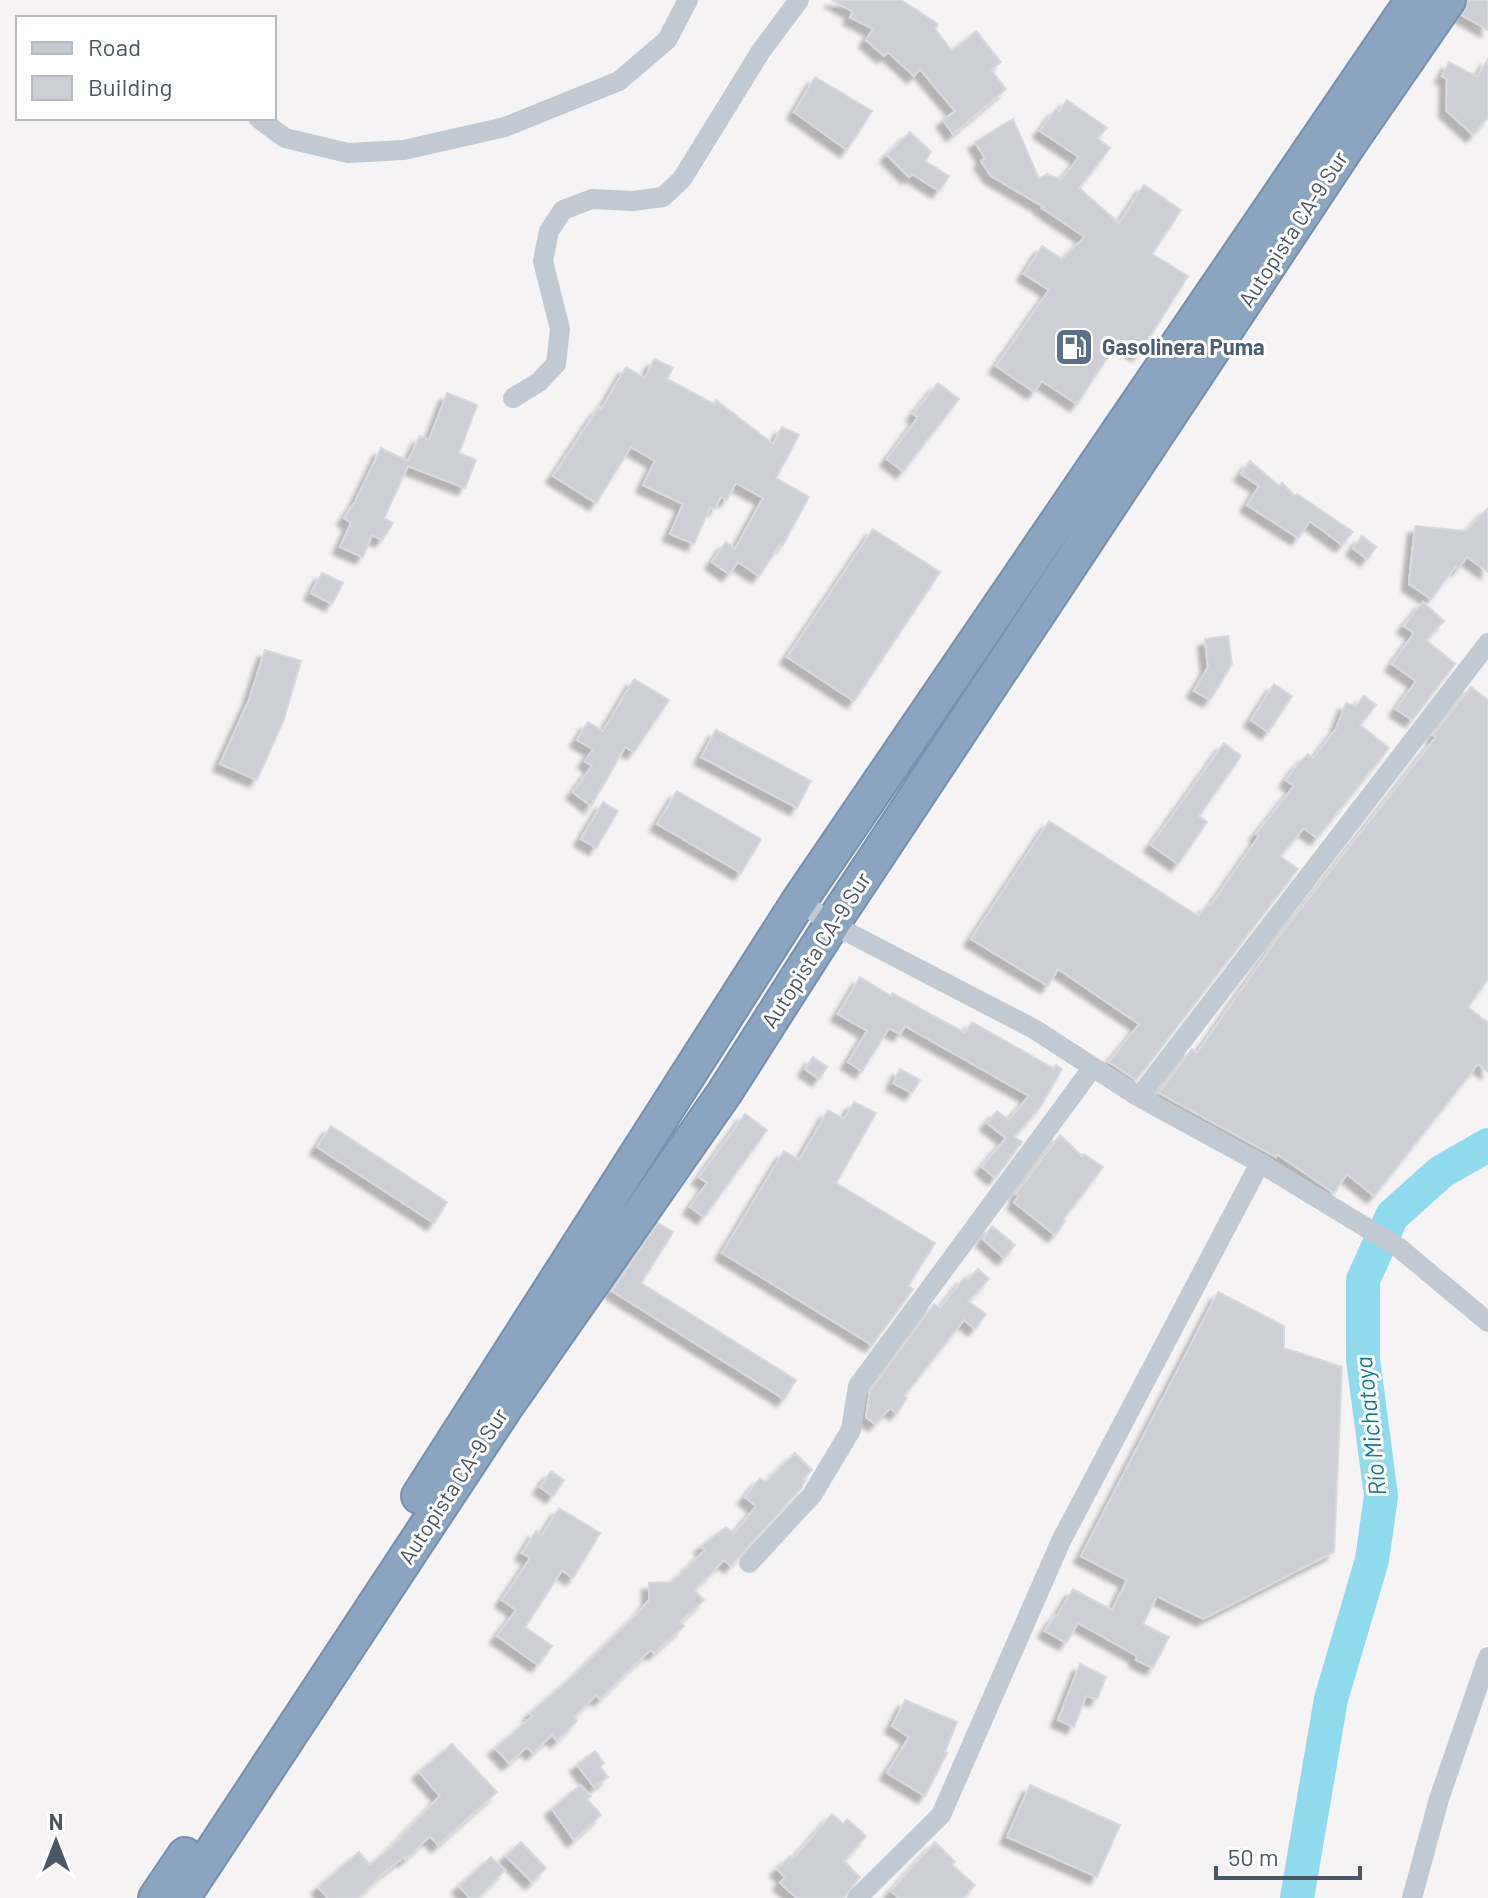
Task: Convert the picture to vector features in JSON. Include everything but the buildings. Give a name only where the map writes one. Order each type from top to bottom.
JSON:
[{"type":"highway","name":"Autopista CA-9 Sur","points":[[156,1898],[379,1559],[799,901],[1413,0]]},
{"type":"highway","name":"Autopista CA-9 Sur","points":[[182,1898],[504,1409],[725,1092],[832,924],[1350,142],[1448,0]]},
{"type":"street","points":[[261,120],[285,138],[348,153],[404,150],[505,127],[619,81],[667,40],[688,0]]},
{"type":"street","points":[[513,398],[539,382],[556,364],[560,329],[543,261],[549,231],[563,210],[592,199],[633,201],[663,197],[682,179],[761,51],[799,0]]},
{"type":"street","points":[[1139,1097],[1488,643]]},
{"type":"street","points":[[799,901],[832,924],[1034,1029],[1139,1097],[1260,1163],[1398,1247],[1488,1322]]},
{"type":"street","points":[[749,1563],[812,1495],[851,1430],[858,1386],[1093,1067]]},
{"type":"street","points":[[857,1898],[941,1815],[1061,1541],[1260,1163]]},
{"type":"street","points":[[1412,1898],[1439,1799],[1488,1657]]},
{"type":"waterway","name":"Río Michatoya","points":[[1297,1898],[1331,1699],[1372,1560],[1381,1496],[1363,1359],[1363,1280],[1392,1216],[1441,1172],[1488,1145]]},
{"type":"place","name":"Gasolinera Puma","points":[[1074,347]]}]
